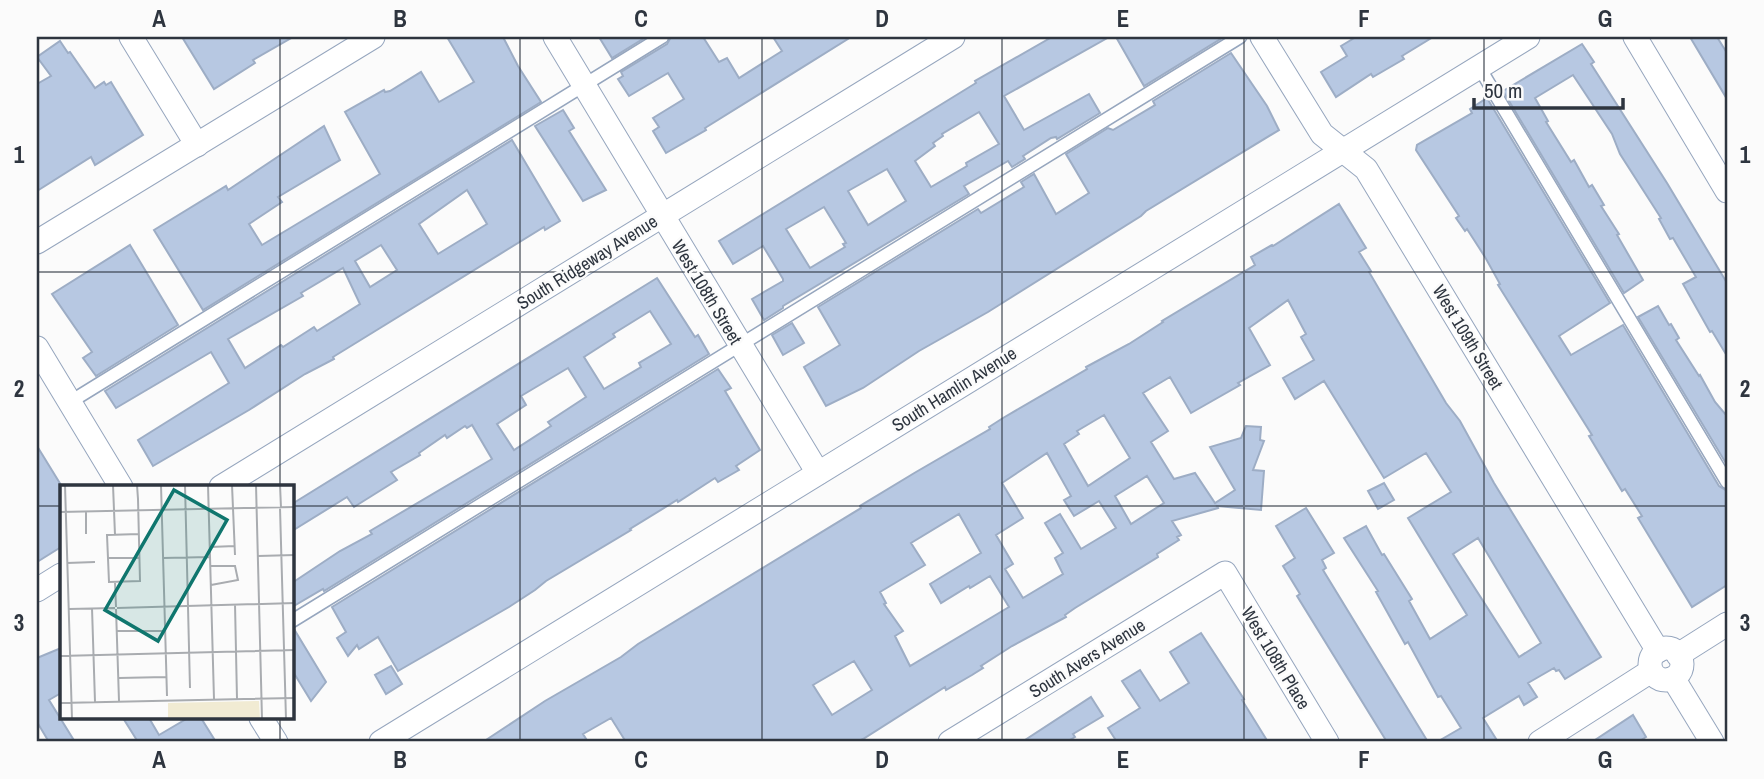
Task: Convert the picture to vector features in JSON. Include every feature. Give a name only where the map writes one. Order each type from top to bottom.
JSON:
[{"type":"street","points":[[131,37],[197,145]]},
{"type":"street","points":[[37,242],[373,37]]},
{"type":"street","name":"West 108th Street","points":[[555,37],[818,473]]},
{"type":"street","name":"South Ridgeway Avenue","points":[[224,485],[953,37]]},
{"type":"street","name":"West 109th Street","points":[[1262,37],[1322,134],[1366,169],[1663,659]]},
{"type":"street","name":"South Hamlin Avenue","points":[[381,742],[1528,37]]},
{"type":"street","points":[[1635,37],[1727,191]]},
{"type":"street","points":[[37,348],[120,485]]},
{"type":"street","name":"South Avers Avenue","points":[[964,738],[1225,573]]},
{"type":"street","name":"West 108th Place","points":[[1225,573],[1327,742]]},
{"type":"street","points":[[37,590],[60,576]]},
{"type":"street","points":[[1540,742],[1663,659],[1727,625]]},
{"type":"street","points":[[1663,659],[1681,665],[1673,678],[1712,742]]},
{"type":"street","points":[[262,720],[276,742]]},
{"type":"lane","points":[[70,402],[662,37]]},
{"type":"lane","points":[[294,620],[1240,37]]},
{"type":"lane","points":[[1479,67],[1727,482]]},
{"type":"building","points":[[182,37],[293,37],[253,60],[255,63],[214,89]]},
{"type":"building","points":[[447,37],[503,37],[541,102],[203,310],[154,230],[226,186],[228,190],[324,126],[340,160],[278,197],[282,202],[249,224],[262,245],[380,174],[345,112],[384,90],[390,91],[421,72],[439,102],[474,82]]},
{"type":"building","points":[[599,37],[646,37],[612,58]]},
{"type":"building","points":[[671,37],[703,37],[719,62],[727,58],[739,78],[782,51],[773,37],[851,37],[666,153],[653,131],[659,127],[653,118],[684,99],[668,73],[629,96],[618,79],[623,76],[621,72],[667,44]]},
{"type":"building","points":[[1052,37],[1109,37],[1004,96],[1024,130],[1089,94],[1100,113],[1057,139],[1051,138],[1023,156],[1025,159],[1012,167],[1008,161],[964,186],[969,194],[764,320],[752,299],[783,279],[763,246],[733,264],[719,241],[976,83],[975,81]],"holes":[[[979,112],[999,144],[931,187],[915,161],[935,146],[933,143],[943,136],[942,134]],[[887,169],[906,201],[868,225],[848,191]],[[824,207],[846,243],[843,244],[845,247],[810,268],[786,229]]]},
{"type":"building","points":[[1116,37],[1221,37],[1222,38],[1144,86]]},
{"type":"building","points":[[1356,37],[1433,37],[1402,56],[1404,59],[1373,77],[1371,74],[1336,97],[1321,72],[1347,56],[1341,46]]},
{"type":"building","points":[[1690,37],[1717,37],[1727,53],[1727,99]]},
{"type":"building","points":[[60,41],[95,88],[104,82],[106,85],[111,82],[143,135],[95,165],[91,157],[37,191],[37,84],[51,76],[37,57]]},
{"type":"building","points":[[1582,44],[1594,62],[1591,64],[1727,283],[1727,356],[1683,284],[1696,277],[1673,238],[1670,239],[1659,219],[1661,218],[1620,154],[1612,134],[1573,75],[1535,98],[1548,121],[1546,122],[1571,162],[1574,160],[1589,187],[1592,185],[1604,205],[1601,206],[1643,280],[1624,293],[1503,91]]},
{"type":"building","points":[[1231,53],[1267,106],[1279,130],[988,312],[919,351],[863,388],[826,406],[804,367],[840,345],[818,307],[978,209],[981,213],[1024,187],[1021,182],[1034,174],[1056,214],[1089,193],[1066,154],[1108,128],[1113,130],[1155,105],[1153,101]]},
{"type":"building","points":[[1487,98],[1610,303],[1559,336],[1571,355],[1623,325],[1719,486],[1727,491],[1727,585],[1692,607],[1638,518],[1642,516],[1625,489],[1622,491],[1589,436],[1592,435],[1498,285],[1500,284],[1485,257],[1467,229],[1465,231],[1456,218],[1459,216],[1416,150],[1417,145],[1472,113],[1470,109]]},
{"type":"building","points":[[563,110],[574,128],[569,131],[606,190],[583,201],[535,126]]},
{"type":"building","points":[[512,140],[560,221],[545,230],[544,227],[333,357],[334,359],[153,466],[138,440],[229,383],[211,352],[116,408],[105,391]],"holes":[[[467,190],[487,224],[438,254],[419,224]],[[381,245],[397,270],[370,287],[355,261]],[[343,268],[360,304],[317,331],[314,327],[245,368],[228,339],[303,296],[301,293]]]},
{"type":"building","points":[[1339,204],[1366,248],[1359,252],[1371,271],[1369,272],[1601,657],[1565,679],[1559,670],[1554,668],[1528,683],[1537,697],[1524,705],[1519,696],[1483,718],[1498,742],[1437,742],[1461,728],[1441,696],[1438,697],[1408,642],[1405,644],[1376,592],[1378,591],[1344,538],[1366,526],[1412,599],[1409,601],[1430,639],[1467,615],[1408,518],[1451,492],[1426,453],[1384,478],[1324,381],[1295,399],[1283,378],[1314,360],[1301,337],[1306,334],[1288,300],[1249,328],[1270,365],[1238,383],[1240,385],[1191,413],[1170,377],[1143,393],[1168,431],[1151,442],[1174,479],[1195,473],[1215,503],[1235,490],[1210,447],[1241,438],[1246,426],[1261,427],[1260,440],[1264,441],[1253,470],[1264,471],[1261,510],[1217,506],[1218,508],[1172,521],[1181,535],[1177,537],[1179,540],[1157,554],[1158,557],[1075,608],[1065,615],[1066,617],[1012,646],[972,675],[946,690],[945,687],[863,739],[856,742],[626,742],[611,718],[583,734],[588,742],[483,742],[545,701],[861,508],[860,506],[1255,265],[1251,257]],"holes":[[[1104,415],[1130,458],[1088,486],[1064,444],[1079,434],[1077,431]],[[1047,453],[1071,496],[1064,500],[1074,516],[1099,501],[1116,528],[1081,549],[1060,514],[1045,523],[1063,553],[1055,558],[1063,574],[1023,598],[1005,569],[1013,564],[996,535],[1023,518],[1002,483]],[[1147,476],[1164,503],[1131,524],[1115,496]],[[959,514],[981,553],[930,584],[941,603],[990,576],[1009,607],[910,666],[895,636],[903,631],[884,604],[886,603],[880,592],[925,565],[911,543]],[[1478,538],[1541,643],[1519,657],[1453,554]],[[854,661],[872,690],[832,715],[813,685]]]},
{"type":"building","points":[[130,245],[178,325],[96,376],[83,358],[92,352],[52,294]]},
{"type":"building","points":[[657,278],[709,354],[324,591],[323,589],[294,606],[294,582],[340,551],[372,534],[370,531],[492,459],[472,425],[467,428],[465,426],[447,438],[445,435],[419,453],[420,455],[391,472],[397,480],[354,507],[347,497],[294,530],[294,503]],"holes":[[[650,311],[671,344],[639,363],[641,367],[604,389],[584,357],[615,337],[613,334]],[[568,368],[586,397],[548,422],[551,426],[514,450],[497,424],[526,405],[521,396]]]},
{"type":"building","points":[[1658,306],[1679,338],[1676,340],[1715,402],[1727,416],[1727,465],[1638,317]]},
{"type":"building","points":[[792,323],[804,343],[783,355],[772,335]]},
{"type":"building","points":[[718,369],[731,388],[725,391],[760,450],[736,466],[739,470],[718,482],[715,478],[678,502],[677,500],[509,607],[398,671],[378,637],[359,649],[357,645],[348,656],[337,638],[346,632],[332,607]]},
{"type":"building","points":[[37,446],[61,485],[60,548],[37,562]]},
{"type":"building","points":[[1384,483],[1394,500],[1378,509],[1368,491]]},
{"type":"building","points":[[1306,508],[1334,553],[1322,560],[1326,568],[1323,570],[1428,742],[1387,742],[1297,596],[1300,594],[1283,566],[1295,558],[1276,526]]},
{"type":"building","points":[[294,629],[326,682],[311,701],[294,673]]},
{"type":"building","points":[[1201,633],[1268,742],[1117,742],[1108,728],[1140,708],[1122,681],[1140,670],[1160,701],[1189,683],[1170,652]]},
{"type":"building","points":[[60,648],[60,694],[49,700],[75,742],[49,742],[37,722],[37,658]]},
{"type":"building","points":[[391,666],[402,684],[386,694],[375,675]]},
{"type":"building","points":[[1091,697],[1103,716],[1073,734],[1075,737],[1066,742],[1022,742]]},
{"type":"building","points":[[1633,715],[1646,737],[1638,742],[1592,742]]},
{"type":"building","points":[[124,720],[150,720],[159,735],[185,720],[202,720],[216,742],[138,742]]}]
